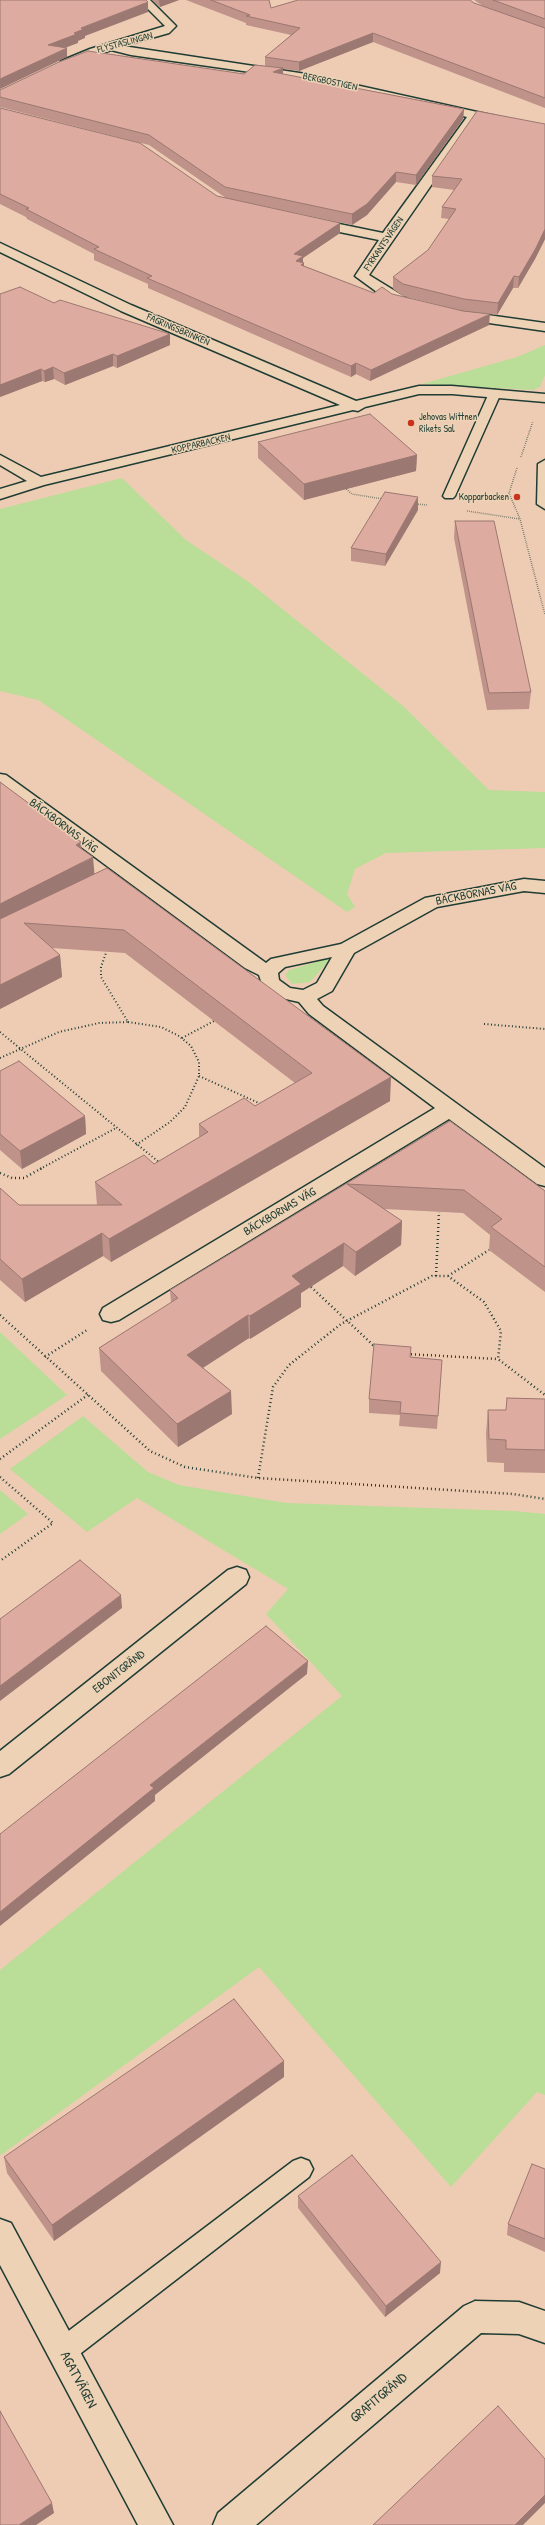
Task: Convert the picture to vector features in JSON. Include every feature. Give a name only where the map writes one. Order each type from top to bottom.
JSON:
[{"type":"street","name":"FLYSTASLINGAN","points":[[55,68],[94,51],[113,48],[154,36],[171,26],[144,0]]},
{"type":"street","name":"BERGBOSTIGEN","points":[[113,48],[131,52],[306,77],[545,131]]},
{"type":"street","name":"FYRKANTSVÄGEN","points":[[419,305],[397,300],[362,276],[387,238],[475,114]]},
{"type":"street","points":[[294,219],[387,238]]},
{"type":"street","name":"FÄGRINGSBRINKEN","points":[[0,247],[126,308],[358,407]]},
{"type":"street","points":[[448,312],[545,327]]},
{"type":"street","name":"KOPPARBACKEN","points":[[0,494],[39,482],[358,407],[419,390],[545,398]]},
{"type":"street","points":[[0,459],[39,482]]},
{"type":"street","points":[[545,464],[545,504]]},
{"type":"street","name":"BÄCKBORNAS VÄG","points":[[0,779],[119,877],[252,964],[268,972],[278,963],[319,953],[346,949],[432,902],[524,885],[545,887]]},
{"type":"street","points":[[268,972],[270,983],[284,993],[305,997],[325,987],[346,949]]},
{"type":"street","points":[[305,997],[316,1010],[448,1110],[545,1179]]},
{"type":"street","name":"BÄCKBORNAS VÄG","points":[[111,1314],[448,1110]]},
{"type":"street","name":"EBONITGRÄND","points":[[0,1766],[237,1577]]},
{"type":"street","name":"AGATVÄGEN","points":[[0,2234],[156,2525]]},
{"type":"street","name":"GRAFITGRÄND","points":[[230,2525],[476,2317],[519,2318],[545,2327]]},
{"type":"lane","points":[[449,496],[495,394]]},
{"type":"lane","points":[[63,2351],[301,2169]]},
{"type":"path","points":[[341,485],[352,494],[390,500]]},
{"type":"path","points":[[413,504],[429,506]]},
{"type":"path","points":[[459,510],[520,519]]},
{"type":"path","points":[[106,953],[101,967],[101,977],[128,1022]]},
{"type":"path","points":[[182,1038],[214,1021]]},
{"type":"path","points":[[0,1058],[19,1048],[76,1027],[99,1022],[128,1022],[161,1026],[182,1038],[191,1046],[196,1057],[199,1076],[185,1107],[170,1122],[136,1145]]},
{"type":"path","points":[[484,1024],[545,1029]]},
{"type":"path","points":[[0,1032],[161,1164]]},
{"type":"path","points":[[199,1076],[245,1098],[269,1106]]},
{"type":"path","points":[[0,1173],[12,1178],[24,1178],[116,1128]]},
{"type":"path","points":[[436,1276],[439,1212]]},
{"type":"path","points":[[258,1478],[273,1387],[289,1365],[312,1344],[347,1320],[432,1276],[448,1276],[489,1250]]},
{"type":"path","points":[[448,1276],[484,1302],[501,1331],[498,1359]]},
{"type":"path","points":[[311,1287],[373,1345],[380,1347]]},
{"type":"path","points":[[46,1357],[111,1314]]},
{"type":"path","points":[[0,1315],[89,1394],[150,1451],[185,1467],[258,1478],[513,1494],[545,1499]]},
{"type":"path","points":[[402,1352],[498,1359],[545,1395]]},
{"type":"path","points":[[0,1459],[89,1394]]},
{"type":"path","points":[[0,1477],[53,1523],[0,1561]]},
{"type":"green space","points":[[545,345],[545,375],[540,387],[533,390],[422,384],[517,357]]},
{"type":"green space","points":[[122,478],[186,540],[250,583],[403,706],[489,790],[545,792],[545,848],[386,853],[355,869],[347,894],[355,907],[347,912],[38,700],[0,691],[0,509]]},
{"type":"green space","points":[[327,959],[327,963],[310,982],[292,984],[285,975],[289,970]]},
{"type":"green space","points":[[0,1332],[67,1395],[0,1439]]},
{"type":"green space","points":[[83,1416],[148,1472],[179,1485],[287,1503],[515,1511],[545,1514],[545,2095],[537,2092],[451,2187],[259,1967],[1,2155],[0,2154],[0,1970],[342,1696],[266,1614],[288,1589],[137,1498],[87,1532],[10,1469]]},
{"type":"green space","points":[[0,1490],[28,1514],[0,1534]]},
{"type":"building","points":[[0,0],[146,0],[148,2],[81,28],[84,29],[74,33],[77,34],[48,45],[67,48],[0,79]]},
{"type":"building","points":[[211,0],[269,0],[271,8],[298,0],[470,0],[474,3],[545,28],[545,98],[373,33],[299,62],[265,57],[300,28],[246,16],[250,15]]},
{"type":"building","points":[[493,0],[545,0],[545,19]]},
{"type":"building","points":[[88,51],[244,74],[255,65],[283,68],[273,72],[464,109],[416,175],[396,172],[367,204],[352,214],[225,187],[149,135],[0,97],[0,90],[59,62]]},
{"type":"building","points":[[0,108],[140,143],[217,196],[340,223],[294,254],[303,256],[296,261],[304,263],[301,265],[374,293],[382,287],[392,294],[463,311],[490,314],[371,370],[356,363],[351,366],[147,278],[152,276],[94,249],[99,247],[26,209],[29,208],[0,194]]},
{"type":"building","points":[[477,111],[545,124],[545,229],[519,277],[514,276],[498,303],[464,299],[403,284],[393,277],[428,250],[456,209],[442,207],[462,179],[432,176]]},
{"type":"building","points":[[20,287],[54,303],[60,300],[170,334],[117,356],[113,354],[64,373],[53,367],[44,371],[41,369],[0,385],[0,294]]},
{"type":"building","points":[[370,414],[417,455],[304,484],[258,442]]},
{"type":"building","points":[[385,492],[418,497],[386,554],[351,548]]},
{"type":"building","points":[[455,521],[494,521],[531,692],[489,693]]},
{"type":"building","points":[[0,782],[81,842],[76,845],[93,857],[0,904]]},
{"type":"building","points":[[107,868],[391,1077],[109,1239],[102,1233],[22,1279],[0,1259],[0,1188],[19,1205],[122,1205],[95,1182],[144,1155],[154,1164],[208,1132],[199,1124],[244,1098],[255,1106],[312,1073],[124,930],[24,923],[60,955],[0,985],[0,919]]},
{"type":"building","points":[[19,1061],[85,1116],[20,1151],[0,1134],[0,1071]]},
{"type":"building","points":[[450,1121],[545,1191],[545,1267],[491,1227],[502,1219],[464,1190],[347,1184],[402,1221],[356,1252],[344,1243],[292,1276],[301,1284],[250,1316],[248,1315],[187,1355],[231,1391],[177,1424],[99,1348],[178,1298],[170,1290]]},
{"type":"building","points":[[374,1344],[411,1347],[410,1357],[442,1360],[438,1416],[400,1413],[401,1402],[369,1399]]},
{"type":"building","points":[[507,1398],[545,1399],[545,1450],[506,1449],[506,1440],[489,1439],[488,1410],[506,1410]]},
{"type":"building","points":[[80,1560],[121,1595],[0,1686],[0,1619]]},
{"type":"building","points":[[266,1626],[308,1661],[150,1785],[154,1788],[0,1912],[0,1834]]},
{"type":"building","points":[[234,1999],[284,2061],[52,2225],[4,2157]]},
{"type":"building","points":[[352,2155],[441,2262],[386,2306],[298,2196]]},
{"type":"building","points":[[532,2164],[545,2169],[545,2239],[508,2224]]},
{"type":"building","points":[[498,2406],[545,2459],[545,2495],[515,2525],[373,2525]]},
{"type":"building","points":[[0,2411],[52,2503],[19,2525],[0,2525]]},
{"type":"place","name":"Jehovas Wittnen Rikets Sal","points":[[411,423]]},
{"type":"place","name":"Kopparbacken","points":[[517,497]]}]
